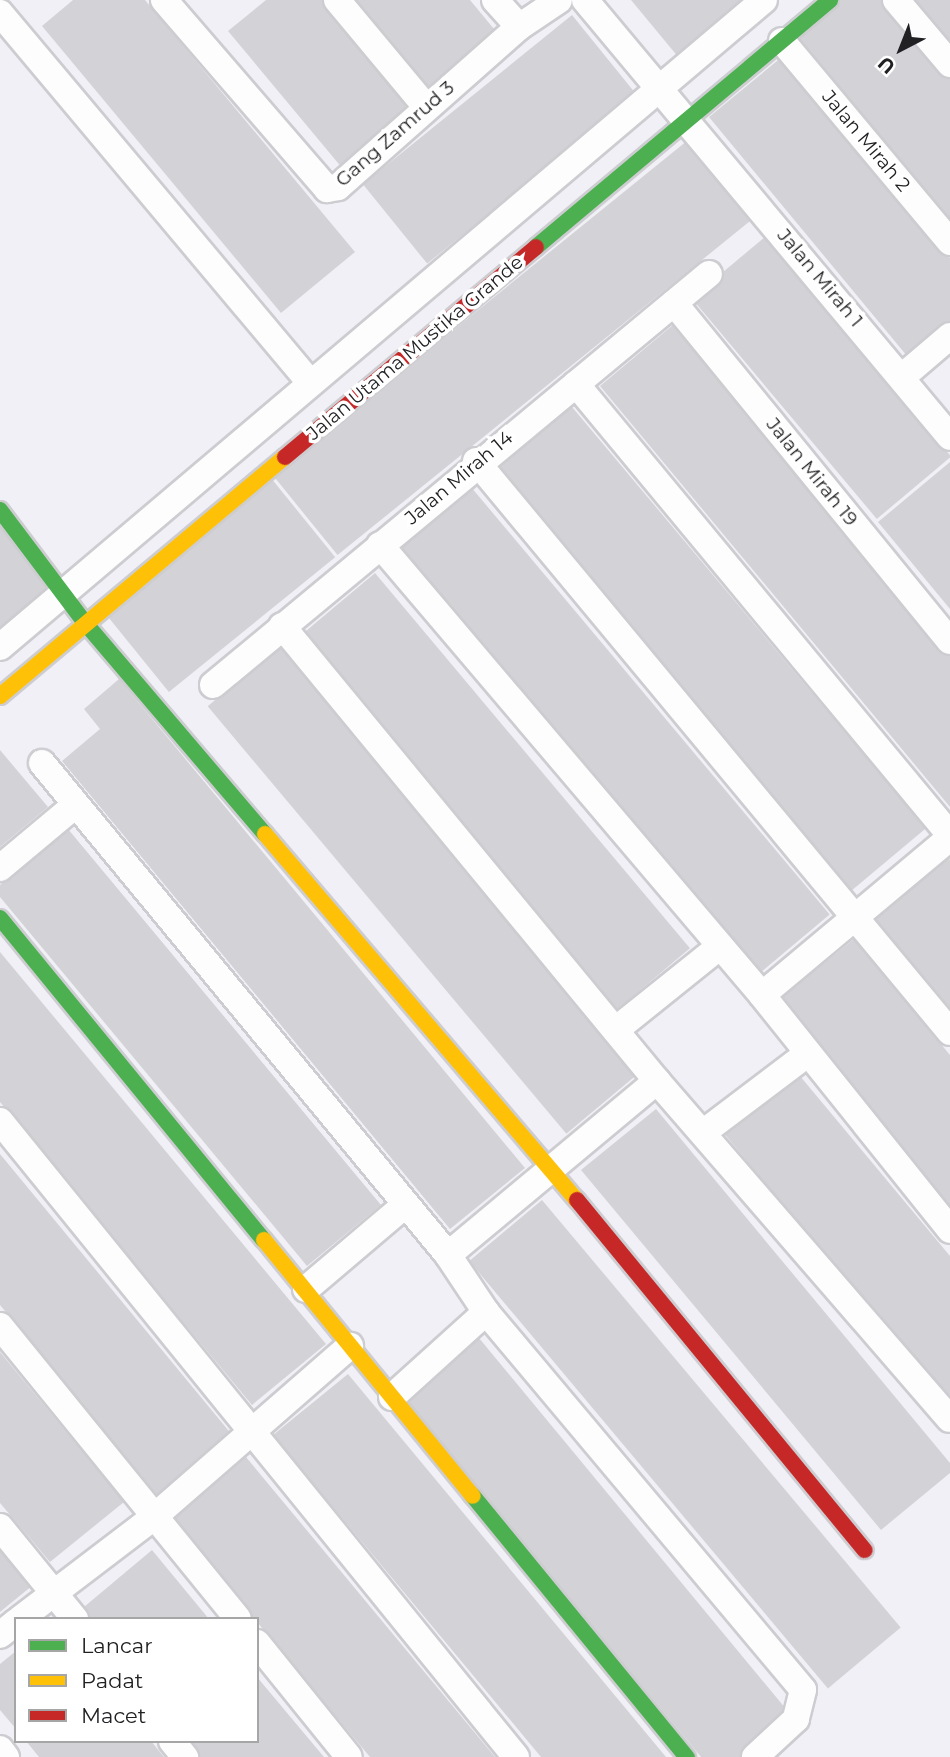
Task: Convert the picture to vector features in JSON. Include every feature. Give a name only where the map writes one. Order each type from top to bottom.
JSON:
[{"type":"street","name":"Gang Zamrud 3","points":[[164,0],[327,189],[338,187],[519,27],[559,0]]},
{"type":"street","points":[[337,0],[426,107]]},
{"type":"street","points":[[495,0],[519,27]]},
{"type":"street","name":"Jalan Mirah 1","points":[[585,0],[657,88],[688,120],[950,437]]},
{"type":"street","points":[[0,647],[764,0]]},
{"type":"street","name":"Jalan Utama Mustika Grande","points":[[0,696],[830,0]]},
{"type":"street","points":[[896,0],[950,64]]},
{"type":"street","points":[[0,13],[310,383]]},
{"type":"street","name":"Jalan Mirah 2","points":[[782,41],[950,242]]},
{"type":"street","name":"Jalan Mirah 14","points":[[213,685],[477,461],[576,384],[709,274]]},
{"type":"street","name":"Jalan Mirah 19","points":[[674,303],[950,641]]},
{"type":"street","points":[[902,377],[950,336]]},
{"type":"street","points":[[576,384],[950,836],[762,995]]},
{"type":"street","points":[[477,461],[950,1032]]},
{"type":"street","points":[[0,510],[86,624],[552,1170],[865,1550]]},
{"type":"street","points":[[380,545],[718,948],[762,995],[950,1230]]},
{"type":"street","points":[[282,626],[618,1028],[657,1081],[704,1132],[950,1419]]},
{"type":"street","points":[[42,763],[73,807],[448,1255],[486,1312],[803,1690],[796,1719],[755,1757]]},
{"type":"street","points":[[0,869],[73,807]]},
{"type":"street","points":[[0,918],[687,1757]]},
{"type":"street","points":[[618,1028],[718,948]]},
{"type":"street","points":[[704,1132],[807,1054]]},
{"type":"street","points":[[448,1255],[657,1081]]},
{"type":"street","points":[[0,1121],[516,1757]]},
{"type":"street","points":[[306,1289],[405,1205]]},
{"type":"street","points":[[392,1397],[486,1312]]},
{"type":"street","points":[[0,1326],[236,1617]]},
{"type":"street","points":[[22,1617],[155,1516],[350,1346]]},
{"type":"street","points":[[0,1527],[73,1617]]},
{"type":"street","points":[[0,1635],[14,1624]]},
{"type":"street","points":[[259,1645],[349,1757]]},
{"type":"street","points":[[174,1743],[185,1757]]},
{"type":"street","points":[[0,1749],[6,1757]]},
{"type":"building","points":[[73,0],[145,0],[355,252],[281,313],[42,26]]},
{"type":"building","points":[[266,0],[328,0],[417,108],[343,169],[228,31]]},
{"type":"building","points":[[345,0],[470,0],[499,35],[425,96]]},
{"type":"building","points":[[631,0],[761,0],[684,64]]},
{"type":"building","points":[[839,0],[887,0],[950,76],[950,227],[793,38]]},
{"type":"building","points":[[915,0],[950,0],[950,42]]},
{"type":"building","points":[[572,15],[636,94],[427,264],[363,184]]},
{"type":"building","points":[[783,56],[950,258],[950,321],[907,356],[709,117]]},
{"type":"building","points":[[693,136],[757,215],[338,555],[273,476]]},
{"type":"building","points":[[766,236],[950,455],[877,519],[692,298]]},
{"type":"building","points":[[674,324],[950,656],[950,807],[600,386]]},
{"type":"building","points":[[567,401],[926,828],[851,891],[493,463]]},
{"type":"building","points":[[950,462],[950,609],[878,522]]},
{"type":"building","points":[[271,478],[335,557],[169,692],[105,613]]},
{"type":"building","points":[[471,487],[830,914],[756,976],[397,549]]},
{"type":"building","points":[[0,527],[50,588],[0,629]]},
{"type":"building","points":[[375,573],[690,948],[616,1010],[301,635]]},
{"type":"building","points":[[282,644],[641,1071],[566,1134],[208,706]]},
{"type":"building","points":[[119,679],[525,1168],[450,1229],[62,761],[100,729],[84,709]]},
{"type":"building","points":[[0,750],[48,807],[0,847]]},
{"type":"building","points":[[68,829],[381,1205],[307,1266],[0,897],[0,885]]},
{"type":"building","points":[[944,853],[950,860],[950,1011],[870,914]]},
{"type":"building","points":[[854,939],[950,1055],[950,1206],[779,1000]]},
{"type":"building","points":[[0,952],[326,1344],[252,1405],[0,1102]]},
{"type":"building","points":[[795,1070],[950,1256],[950,1406],[722,1131]]},
{"type":"building","points":[[656,1109],[950,1463],[950,1473],[881,1530],[581,1170]]},
{"type":"building","points":[[0,1154],[233,1436],[159,1497],[0,1305]]},
{"type":"building","points":[[542,1200],[901,1627],[828,1689],[469,1261]]},
{"type":"building","points":[[479,1338],[791,1715],[741,1757],[701,1757],[404,1400]]},
{"type":"building","points":[[0,1352],[124,1502],[50,1562],[0,1503]]},
{"type":"building","points":[[348,1374],[666,1757],[541,1757],[273,1435]]},
{"type":"building","points":[[246,1457],[495,1757],[370,1757],[259,1624],[259,1617],[253,1617],[171,1518]]},
{"type":"building","points":[[0,1545],[33,1585],[0,1612]]},
{"type":"building","points":[[152,1550],[207,1617],[82,1617],[78,1612]]},
{"type":"building","points":[[14,1653],[14,1727],[0,1710],[0,1664]]},
{"type":"building","points":[[259,1679],[324,1757],[199,1757],[188,1743],[259,1743]]},
{"type":"building","points":[[28,1743],[153,1743],[164,1757],[39,1757]]},
{"type":"traffic: fast","points":[[536,247],[830,0]]},
{"type":"traffic: fast","points":[[0,510],[86,624],[265,834]]},
{"type":"traffic: fast","points":[[0,918],[264,1240]]},
{"type":"traffic: fast","points":[[473,1496],[687,1757]]},
{"type":"traffic: slow","points":[[0,696],[285,457]]},
{"type":"traffic: slow","points":[[265,834],[577,1200]]},
{"type":"traffic: slow","points":[[264,1240],[473,1496]]},
{"type":"traffic: jam","points":[[285,457],[536,247]]},
{"type":"traffic: jam","points":[[577,1200],[865,1550]]}]
